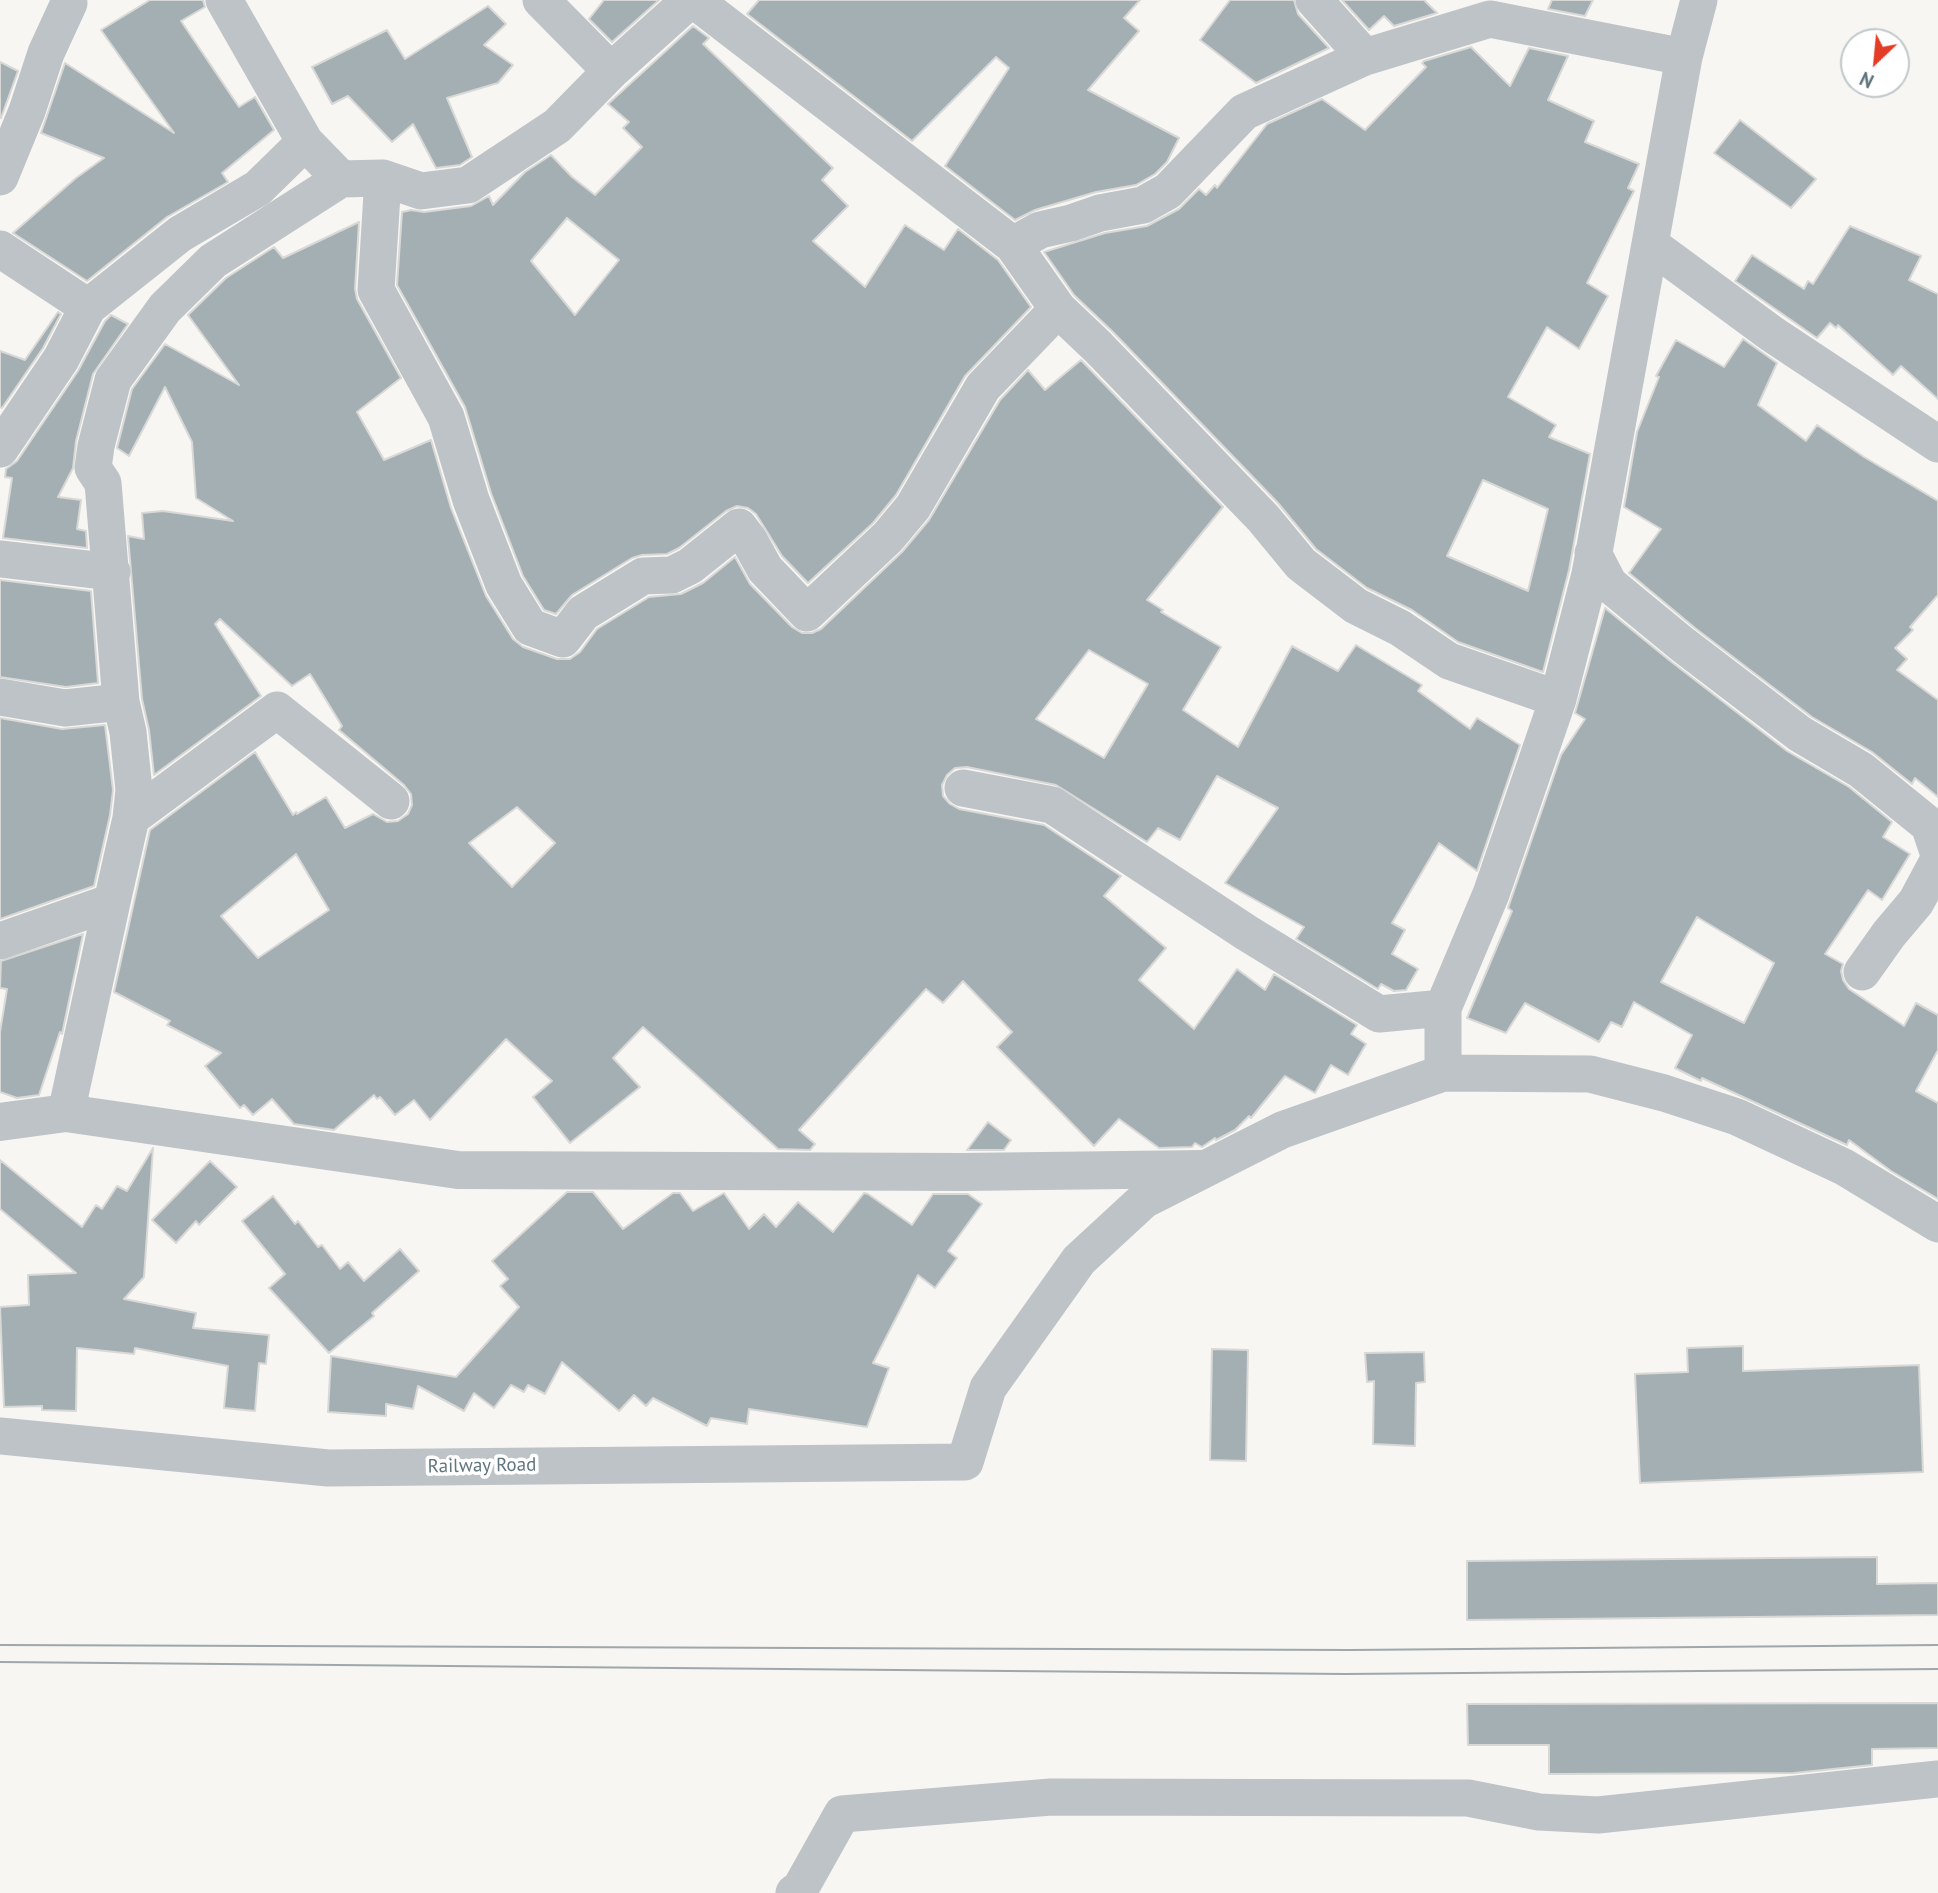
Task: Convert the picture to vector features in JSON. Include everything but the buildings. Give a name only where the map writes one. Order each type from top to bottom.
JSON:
[{"type":"street","points":[[224,0],[306,142],[341,179]]},
{"type":"street","points":[[541,0],[611,71]]},
{"type":"street","points":[[66,1113],[131,818],[134,790],[114,633],[112,572],[103,483],[93,468],[113,380],[164,308],[213,261],[341,179],[383,177],[421,191],[468,185],[557,126],[611,71],[692,0],[1013,245],[1058,309],[1098,346],[1263,518],[1301,564],[1356,606],[1399,628],[1449,661],[1558,699]]},
{"type":"street","points":[[1314,0],[1365,57]]},
{"type":"street","points":[[1443,1073],[1443,1008],[1491,894],[1558,699],[1593,554],[1684,57],[1699,0]]},
{"type":"street","points":[[0,177],[27,111],[46,53],[69,3]]},
{"type":"street","points":[[1013,245],[1040,230],[1100,213],[1143,205],[1160,196],[1168,191],[1244,112],[1365,57],[1490,19],[1684,57]]},
{"type":"street","points":[[0,449],[61,359],[88,307],[180,234],[258,188],[306,142]]},
{"type":"street","points":[[383,177],[376,290],[446,417],[471,500],[504,584],[530,627],[563,639],[583,613],[643,576],[672,575],[690,566],[739,527],[765,569],[807,612],[888,537],[913,507],[983,387],[1058,309]]},
{"type":"street","points":[[1651,245],[1772,334],[1931,429]]},
{"type":"street","points":[[0,249],[88,307]]},
{"type":"street","points":[[1593,554],[1609,584],[1682,644],[1800,734],[1861,770],[1928,825],[1938,852]]},
{"type":"street","points":[[0,559],[112,572]]},
{"type":"street","points":[[0,697],[65,708],[121,702]]},
{"type":"street","points":[[131,818],[277,710],[391,801]]},
{"type":"street","points":[[963,788],[1052,805],[1247,933],[1379,1014],[1443,1008]]},
{"type":"street","points":[[1862,972],[1916,902],[1938,861]]},
{"type":"street","points":[[0,941],[112,902]]},
{"type":"street","points":[[0,1122],[66,1113],[458,1170],[1203,1170],[1282,1130],[1443,1073],[1590,1074],[1664,1093],[1737,1117],[1844,1167],[1938,1224]]},
{"type":"street","name":"Railway Road","points":[[0,1436],[328,1468],[965,1462],[988,1388],[1080,1260],[1144,1200],[1203,1170]]},
{"type":"street","points":[[794,1893],[800,1889],[842,1814],[1051,1797],[1107,1797],[1468,1798],[1539,1812],[1598,1815],[1938,1779]]},
{"type":"tram line","points":[[0,1645],[1350,1650],[1938,1645]]},
{"type":"tram line","points":[[0,1662],[1345,1674],[1938,1669]]}]
